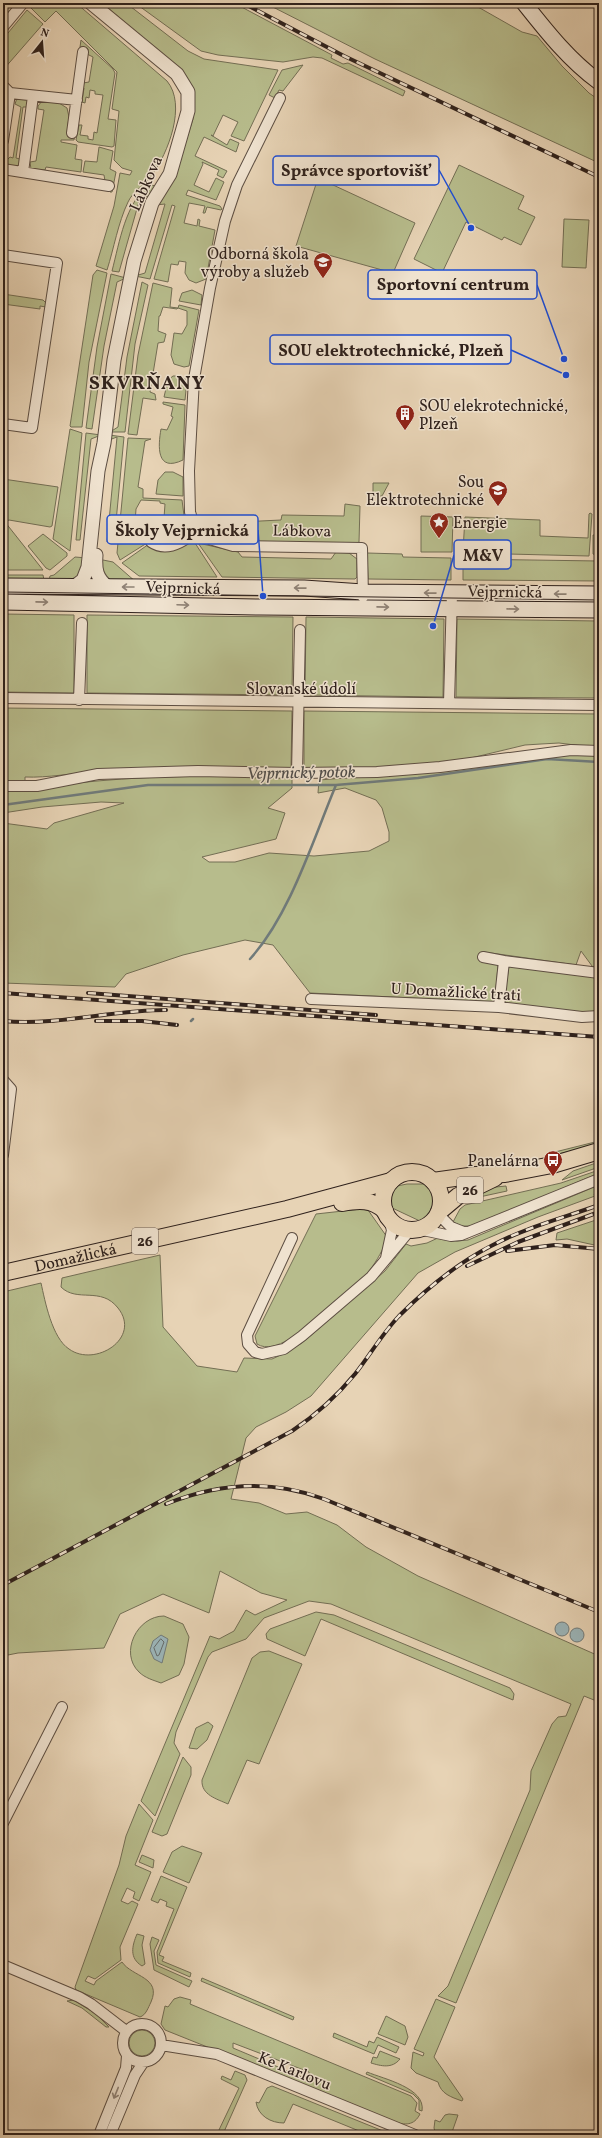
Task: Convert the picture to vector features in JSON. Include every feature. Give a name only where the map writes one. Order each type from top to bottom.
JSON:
[{"type":"main road","points":[[524,3],[554,41],[583,71],[599,82]]},
{"type":"main road","name":"Vejprnická","points":[[3,586],[304,588],[363,599],[451,608],[599,610]]},
{"type":"main road","name":"Vejprnická","points":[[3,602],[260,607],[452,593],[599,594]]},
{"type":"main road","name":"26","points":[[438,1213],[441,1199],[440,1192],[433,1181],[476,1175],[504,1174],[552,1165],[599,1151]]},
{"type":"main road","name":"Domažlická","points":[[3,1273],[287,1209],[392,1181],[400,1175],[410,1172],[422,1174],[433,1181]]},
{"type":"main road","name":"26","points":[[414,1229],[430,1224],[438,1213],[458,1196],[478,1185],[504,1174]]},
{"type":"main road","points":[[387,1214],[385,1192],[392,1181]]},
{"type":"main road","name":"Domažlická","points":[[287,1209],[361,1200],[376,1204],[398,1226],[414,1229]]},
{"type":"street","points":[[3,27],[23,3]]},
{"type":"street","name":"Lábkova","points":[[74,587],[83,580],[88,567],[98,471],[104,443],[114,360],[134,261],[148,212],[166,181],[181,140],[188,111],[188,92],[177,74],[91,3]]},
{"type":"street","points":[[72,133],[83,52]]},
{"type":"street","points":[[3,141],[6,90],[33,96],[77,100]]},
{"type":"street","points":[[22,172],[33,96]]},
{"type":"street","points":[[149,526],[151,542],[161,547],[174,545],[197,530],[192,522],[190,512],[189,471],[194,379],[198,349],[229,208],[237,185],[280,98]]},
{"type":"street","name":"Lábkova","points":[[3,169],[109,186]]},
{"type":"street","points":[[3,255],[57,263],[32,428],[3,424]]},
{"type":"street","name":"Lábkova","points":[[102,603],[104,586],[96,571],[96,565],[104,471],[104,443]]},
{"type":"street","name":"Lábkova","points":[[197,530],[206,538],[234,546],[362,548],[363,599]]},
{"type":"street","points":[[449,703],[452,593]]},
{"type":"street","points":[[79,700],[82,623]]},
{"type":"street","points":[[297,773],[297,703],[300,630]]},
{"type":"street","name":"Slovanské údolí","points":[[3,698],[297,703],[599,705]]},
{"type":"street","points":[[3,786],[37,786],[98,774],[198,771],[297,773],[377,772],[571,750],[599,751]]},
{"type":"street","points":[[484,957],[599,974]]},
{"type":"street","points":[[499,1007],[504,961]]},
{"type":"street","name":"U Domažlické trati","points":[[311,999],[499,1007],[582,1017],[599,1016]]},
{"type":"street","points":[[3,1080],[12,1089],[3,1155]]},
{"type":"street","points":[[292,1238],[248,1335],[248,1344],[255,1352],[270,1353],[284,1349],[296,1340],[371,1277],[414,1229],[451,1236],[468,1233],[599,1179]]},
{"type":"street","points":[[438,1213],[451,1227],[468,1233]]},
{"type":"street","points":[[386,1260],[392,1230],[387,1214]]},
{"type":"street","points":[[3,1823],[62,1707]]},
{"type":"street","points":[[3,1965],[79,1996],[126,2031]]},
{"type":"street","points":[[99,2135],[126,2068],[127,2056],[122,2044],[126,2031],[137,2024],[149,2025],[158,2033],[161,2045],[156,2057],[143,2063],[135,2075],[110,2135]]},
{"type":"street","name":"Ke Karlovu","points":[[161,2045],[217,2054],[415,2135]]},
{"type":"street","points":[[127,2056],[133,2061],[143,2063]]},
{"type":"green space","points":[[34,3],[76,3],[167,81],[173,91],[175,115],[169,142],[158,166],[152,175],[128,202],[119,227],[107,270],[96,266],[114,206],[120,173],[130,175],[132,171],[122,168],[114,160],[119,111],[112,109],[117,72],[56,11],[45,22],[31,8]]},
{"type":"green space","points":[[102,3],[126,3],[188,51],[204,59],[278,70],[244,141],[231,136],[238,122],[223,115],[213,136],[211,135],[227,145],[230,139],[239,143],[236,152],[204,137],[195,156],[227,171],[223,178],[217,175],[219,170],[202,162],[203,164],[194,185],[209,192],[216,178],[224,182],[216,200],[188,190],[186,195],[220,206],[222,209],[207,207],[205,213],[203,213],[205,206],[189,203],[184,223],[197,226],[198,219],[200,220],[199,226],[215,230],[206,279],[196,283],[189,280],[185,273],[186,262],[179,261],[178,265],[171,264],[168,282],[154,279],[175,206],[172,205],[150,279],[135,276],[145,273],[165,204],[156,205],[174,179],[193,119],[194,97],[169,60]]},
{"type":"green space","points":[[135,3],[234,3],[332,55],[331,58],[343,64],[348,63],[405,91],[403,96],[322,58],[313,57],[283,62],[218,55],[201,51]]},
{"type":"green space","points":[[265,3],[471,3],[522,32],[537,36],[562,66],[589,93],[599,100],[599,163],[375,59]]},
{"type":"green space","points":[[27,10],[43,24],[3,70],[3,39]]},
{"type":"green space","points":[[81,40],[113,69],[115,73],[108,119],[116,120],[114,146],[112,147],[78,142],[76,140],[79,125],[82,125],[80,135],[88,136],[88,139],[93,140],[94,132],[97,133],[103,95],[95,94],[95,91],[90,90],[89,98],[86,97],[85,103],[82,102],[84,88],[82,88],[83,83],[89,82],[93,57],[87,54],[88,49],[80,47]]},
{"type":"green space","points":[[303,65],[283,91],[279,90],[275,98],[269,95],[282,70]]},
{"type":"green space","points":[[17,98],[28,100],[28,107],[23,107],[16,158],[20,159],[20,165],[17,168],[8,166],[6,161],[10,157],[13,158],[21,107],[15,104]]},
{"type":"green space","points":[[42,101],[59,103],[67,108],[69,117],[67,133],[75,134],[74,140],[61,140],[61,142],[77,145],[75,159],[82,160],[81,172],[46,167],[45,170],[41,170],[40,172],[31,169],[30,162],[36,161],[44,110],[38,109],[38,106]]},
{"type":"green space","points":[[99,147],[113,151],[110,169],[116,172],[112,192],[110,192],[111,184],[105,181],[104,175],[83,172],[85,161],[97,162]]},
{"type":"green space","points":[[459,165],[524,196],[518,209],[535,217],[521,245],[504,237],[502,240],[466,222],[442,273],[414,259]]},
{"type":"green space","points":[[318,178],[415,223],[393,273],[296,246]]},
{"type":"green space","points":[[149,184],[158,187],[150,196],[140,198],[119,272],[112,271],[124,224],[134,202]]},
{"type":"green space","points":[[564,219],[589,220],[586,268],[562,267]]},
{"type":"green space","points":[[97,270],[107,273],[89,362],[82,427],[71,427],[93,275]]},
{"type":"green space","points":[[111,274],[126,278],[117,282],[104,346],[92,429],[86,428],[97,347]]},
{"type":"green space","points":[[142,282],[148,285],[135,344],[125,432],[110,432],[118,427],[127,357]]},
{"type":"green space","points":[[153,283],[172,288],[170,307],[178,308],[163,307],[159,316],[158,331],[166,334],[164,342],[158,343],[150,392],[155,394],[156,400],[143,398],[137,435],[128,434],[138,355]]},
{"type":"green space","points":[[192,290],[202,295],[201,305],[179,301],[182,293]]},
{"type":"green space","points":[[3,294],[43,300],[47,304],[46,307],[40,306],[40,309],[3,304]]},
{"type":"green space","points":[[179,305],[199,310],[189,366],[184,367],[174,364],[171,355],[174,333],[182,334],[187,325],[187,311],[178,308]]},
{"type":"green space","points":[[173,376],[180,376],[187,380],[185,400],[164,397],[168,380]]},
{"type":"green space","points":[[163,402],[185,405],[183,460],[174,463],[168,463],[163,460],[161,456],[159,443],[161,429],[167,430],[173,417],[171,416],[173,407],[163,404]]},
{"type":"green space","points":[[70,429],[82,433],[70,551],[53,539]]},
{"type":"green space","points":[[86,433],[101,435],[91,439],[80,540],[76,540]]},
{"type":"green space","points":[[109,435],[124,437],[114,543],[107,542],[117,437],[109,440]]},
{"type":"green space","points":[[128,438],[151,439],[145,441],[138,487],[143,489],[143,498],[182,500],[186,531],[181,538],[177,540],[164,542],[155,540],[153,526],[159,527],[164,518],[165,504],[160,503],[160,501],[141,500],[136,509],[135,523],[145,527],[144,537],[147,543],[120,560],[117,553]]},
{"type":"green space","points":[[165,472],[173,472],[183,477],[183,496],[156,494],[158,480]]},
{"type":"green space","points":[[3,479],[58,487],[52,526],[50,527],[9,520],[5,522],[43,570],[3,570]]},
{"type":"green space","points":[[373,483],[389,483],[382,496],[373,496]]},
{"type":"green space","points":[[345,504],[360,506],[359,542],[356,544],[235,543],[210,536],[200,524],[281,520],[282,515],[344,516]]},
{"type":"green space","points":[[590,513],[592,514],[589,556],[467,553],[463,551],[465,517],[540,520],[540,536],[588,538]]},
{"type":"green space","points":[[421,516],[453,517],[452,552],[421,552]]},
{"type":"green space","points":[[43,534],[67,553],[67,556],[50,570],[46,568],[28,546]]},
{"type":"green space","points":[[593,535],[599,535],[599,556],[593,554]]},
{"type":"green space","points":[[189,543],[195,543],[217,577],[139,576],[122,563],[149,544],[177,548]]},
{"type":"green space","points":[[198,543],[238,552],[242,557],[331,559],[336,552],[349,553],[357,559],[357,577],[355,579],[222,577]]},
{"type":"green space","points":[[367,553],[402,554],[403,557],[451,558],[451,580],[368,579]]},
{"type":"green space","points":[[75,557],[87,558],[82,572],[78,576],[63,580],[49,580],[50,576],[54,575]]},
{"type":"green space","points":[[98,559],[113,562],[136,582],[112,581],[103,577]]},
{"type":"green space","points":[[463,559],[599,561],[599,581],[463,580]]},
{"type":"green space","points":[[3,575],[43,575],[44,580],[3,579]]},
{"type":"green space","points":[[3,614],[74,615],[74,693],[3,692]]},
{"type":"green space","points":[[87,615],[293,617],[292,695],[87,693]]},
{"type":"green space","points":[[306,617],[444,619],[443,697],[305,695]]},
{"type":"green space","points":[[457,619],[599,621],[599,698],[456,697]]},
{"type":"green space","points":[[3,708],[292,711],[291,769],[242,768],[95,772],[42,777],[25,777],[25,783],[3,783]]},
{"type":"green space","points":[[304,711],[599,714],[599,748],[559,743],[525,745],[471,758],[408,767],[304,769]]},
{"type":"green space","points":[[569,754],[599,756],[599,971],[595,970],[581,951],[576,965],[484,952],[482,960],[498,965],[495,1002],[310,993],[273,945],[245,940],[183,955],[126,974],[115,987],[3,983],[3,823],[47,829],[54,823],[124,803],[101,802],[42,807],[3,813],[3,789],[146,778],[194,776],[292,776],[292,788],[268,808],[285,813],[276,839],[202,857],[209,862],[235,862],[269,853],[314,856],[369,851],[389,841],[389,832],[382,808],[376,800],[345,788],[318,793],[319,780],[421,772]]},
{"type":"green space","points":[[509,966],[599,977],[599,1013],[584,1013],[506,1004],[504,999]]},
{"type":"green space","points":[[599,1141],[599,1144],[550,1156],[547,1154]]},
{"type":"green space","points":[[599,1162],[599,1167],[562,1180],[573,1171]]},
{"type":"green space","points":[[599,1170],[599,1173],[474,1226],[461,1226],[453,1222],[460,1209],[465,1205],[561,1183]]},
{"type":"green space","points":[[407,1184],[427,1184],[433,1194],[433,1209],[427,1218],[422,1222],[388,1206],[388,1197],[392,1187]]},
{"type":"green space","points":[[599,1185],[599,1192],[594,1194],[595,1196],[538,1217],[455,1252],[418,1273],[311,1396],[286,1412],[256,1427],[246,1438],[231,1499],[259,1503],[286,1514],[307,1512],[337,1525],[366,1547],[418,1576],[599,1656],[599,1702],[584,1696],[456,2003],[438,1996],[448,1986],[530,1790],[531,1771],[552,1724],[558,1717],[566,1716],[571,1704],[331,1604],[309,1601],[264,1618],[246,1639],[212,1652],[208,1657],[176,1732],[174,1743],[180,1754],[155,1816],[141,1801],[210,1636],[219,1639],[234,1631],[246,1610],[255,1615],[287,1600],[261,1593],[220,1571],[209,1613],[163,1594],[120,1614],[104,1648],[18,1653],[3,1656],[3,1292],[41,1283],[50,1319],[58,1337],[69,1349],[80,1354],[91,1355],[112,1347],[120,1339],[124,1330],[124,1319],[118,1308],[111,1301],[97,1296],[67,1292],[61,1287],[62,1278],[160,1255],[163,1327],[197,1366],[237,1372],[244,1358],[272,1359],[302,1343],[385,1271],[406,1244],[411,1246],[427,1243],[440,1237],[457,1241],[468,1240]]},
{"type":"green space","points":[[506,1186],[507,1191],[470,1199],[486,1188]]},
{"type":"green space","points":[[361,1209],[368,1210],[387,1237],[380,1254],[364,1278],[344,1297],[297,1334],[277,1345],[264,1347],[257,1344],[255,1336],[316,1214]]},
{"type":"green space","points":[[599,1219],[599,1246],[567,1239],[556,1240],[557,1233]]},
{"type":"green space","points":[[316,1612],[334,1615],[510,1688],[514,1694],[513,1700],[321,1619],[305,1656],[267,1639],[266,1634],[270,1629]]},
{"type":"green space","points":[[164,1616],[183,1624],[189,1637],[184,1664],[179,1675],[161,1683],[146,1677],[139,1672],[133,1664],[131,1646],[139,1629],[146,1622],[154,1618]]},
{"type":"green space","points":[[269,1651],[302,1664],[259,1764],[247,1760],[228,1804],[210,1796],[202,1785],[202,1780],[252,1658],[260,1652]]},
{"type":"green space","points":[[208,1722],[213,1726],[207,1740],[197,1749],[189,1748],[196,1728]]},
{"type":"green space","points":[[183,1757],[191,1767],[191,1775],[167,1834],[162,1836],[152,1832]]},
{"type":"green space","points":[[139,1804],[153,1820],[135,1865],[151,1872],[139,1901],[133,1898],[135,1892],[127,1888],[121,1901],[128,1904],[132,1901],[138,1904],[120,1947],[121,1960],[95,1979],[88,1976],[85,1981],[94,1985],[96,1981],[122,1962],[132,1971],[149,1982],[153,1987],[151,2002],[145,2013],[140,2017],[76,1990],[75,1987],[119,1865],[126,1836]]},
{"type":"green space","points":[[182,1846],[202,1853],[189,1883],[163,1872],[172,1852]]},
{"type":"green space","points":[[142,1855],[154,1860],[153,1868],[139,1862]]},
{"type":"green space","points":[[161,1876],[187,1887],[159,1955],[164,1957],[162,1961],[191,1973],[190,1977],[158,1963],[157,1952],[174,1909],[166,1906],[167,1902],[160,1899],[158,1903],[151,1900]]},
{"type":"green space","points":[[137,1934],[144,1936],[142,1945],[145,1964],[142,1966],[133,1956],[133,1947]]},
{"type":"green space","points":[[152,1937],[159,1940],[154,1951],[156,1965],[192,1981],[189,1987],[154,1970],[150,1944]]},
{"type":"green space","points":[[202,1978],[294,2017],[293,2020],[201,1981]]},
{"type":"green space","points":[[180,1997],[191,2000],[190,2004],[411,2096],[417,2103],[415,2111],[420,2114],[415,2121],[409,2124],[394,2122],[165,2030],[161,2024],[165,2006],[168,2007],[174,1999]],"holes":[[[233,2043],[309,2072],[309,2080],[233,2048]]]},
{"type":"green space","points":[[436,1999],[455,2007],[434,2057],[463,2099],[462,2101],[444,2092],[439,2086],[438,2082],[416,2073],[411,2068],[413,2052],[423,2056],[424,2053],[414,2049]]},
{"type":"green space","points":[[74,2000],[96,2014],[109,2027],[106,2027],[82,2008],[67,2001]]},
{"type":"green space","points":[[386,2016],[405,2026],[408,2037],[405,2045],[378,2034]]},
{"type":"green space","points":[[142,2030],[151,2034],[155,2043],[151,2052],[142,2056],[133,2052],[129,2043],[133,2034]]},
{"type":"green space","points":[[334,2033],[367,2047],[369,2041],[374,2043],[377,2037],[399,2047],[396,2053],[378,2045],[374,2054],[333,2037]]},
{"type":"green space","points":[[380,2051],[400,2059],[394,2064],[386,2066],[371,2063],[373,2057],[377,2058]]},
{"type":"green space","points":[[235,2071],[245,2075],[247,2080],[223,2134],[218,2132],[239,2088],[221,2079],[222,2076],[231,2080]]},
{"type":"green space","points":[[367,2072],[393,2081],[411,2090],[417,2096],[421,2103],[422,2111],[419,2110],[419,2100],[413,2094],[366,2074]]},
{"type":"green space","points":[[272,2086],[393,2135],[369,2135],[293,2104],[284,2123],[274,2122],[262,2115],[256,2102],[259,2103],[267,2088]]},
{"type":"green space","points":[[445,2115],[458,2115],[451,2135],[436,2135],[434,2128],[435,2120],[440,2122]]},
{"type":"water","points":[[562,1622],[567,1624],[569,1629],[567,1634],[562,1636],[557,1634],[555,1629],[557,1624]]},
{"type":"water","points":[[577,1628],[582,1630],[584,1635],[582,1640],[577,1642],[572,1640],[570,1635],[572,1630]]},
{"type":"water","points":[[161,1635],[168,1639],[162,1663],[154,1659],[150,1650],[153,1641]]},
{"type":"waterway","name":"Vejprnický potok","points":[[3,805],[148,785],[336,785],[418,778],[547,759],[599,762]]},
{"type":"waterway","points":[[250,959],[264,941],[289,899],[336,785]]},
{"type":"tram line","points":[[3,592],[599,600]]},
{"type":"railway","points":[[243,3],[344,56],[599,177]]},
{"type":"railway","points":[[3,993],[599,1037]]},
{"type":"railway","points":[[88,993],[376,1015]]},
{"type":"railway","points":[[3,1021],[24,1022],[64,1020],[125,1012],[166,1010]]},
{"type":"railway","points":[[96,1021],[142,1021],[177,1025]]},
{"type":"railway","points":[[3,1585],[292,1431],[309,1419],[341,1390],[399,1316],[420,1296],[466,1260],[517,1234],[599,1205]]},
{"type":"railway","points":[[467,1266],[518,1242],[599,1212]]},
{"type":"railway","points":[[507,1251],[555,1245],[599,1249]]},
{"type":"railway","points":[[166,1504],[186,1497],[225,1488],[245,1486],[284,1488],[324,1499],[599,1612]]},
{"type":"place","name":"Správce sportovišť","points":[[471,228]]},
{"type":"place","name":"Odborná škola výroby a služeb","points":[[323,279]]},
{"type":"place","name":"Sportovní centrum","points":[[564,359]]},
{"type":"place","name":"SOU elektrotechnické, Plzeň","points":[[566,375]]},
{"type":"place","name":"SOU elekrotechnické, Plzeň","points":[[405,431]]},
{"type":"place","name":"Sou Elektrotechnické","points":[[498,507]]},
{"type":"place","name":"Energie","points":[[439,539]]},
{"type":"place","name":"Školy Vejprnická","points":[[263,596]]},
{"type":"place","name":"M&V","points":[[433,626]]},
{"type":"place","name":"Panelárna","points":[[553,1177]]},
{"type":"district","name":"SKVRŇANY","points":[[147,382]]}]
